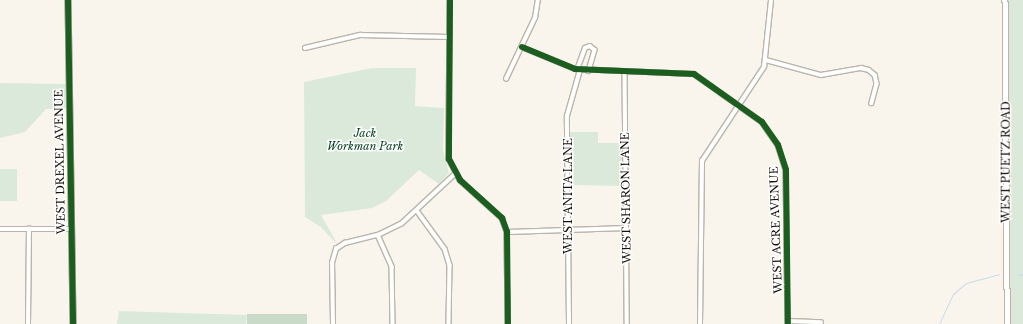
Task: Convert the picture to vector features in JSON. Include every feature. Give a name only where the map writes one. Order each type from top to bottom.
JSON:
[{"type":"street","name":"WEST DREXEL AVENUE","points":[[68,0],[73,324]]},
{"type":"street","points":[[450,0],[447,148],[455,174],[502,218],[507,232],[508,324]]},
{"type":"street","points":[[506,78],[522,47],[538,0]]},
{"type":"street","points":[[700,324],[702,161],[766,60],[771,0]]},
{"type":"street","name":"WEST PUETZ ROAD","points":[[1005,0],[1007,324]]},
{"type":"street","points":[[305,48],[360,36],[449,37]]},
{"type":"street","name":"WEST ANITA LANE","points":[[569,324],[567,113],[585,48],[590,46],[595,50],[589,70]]},
{"type":"street","name":"WEST ACRE AVENUE","points":[[522,47],[553,63],[578,70],[694,74],[739,104],[766,127],[784,162],[788,322]]},
{"type":"street","points":[[766,60],[821,75],[861,68],[868,70],[875,75],[877,84],[872,103]]},
{"type":"street","name":"WEST SHARON LANE","points":[[625,71],[627,324]]},
{"type":"street","points":[[333,324],[332,263],[341,245],[378,235],[418,212],[455,174]]},
{"type":"street","points":[[418,212],[445,249],[450,265],[449,324]]},
{"type":"street","points":[[507,232],[626,228]]},
{"type":"street","points":[[0,229],[71,230]]},
{"type":"street","points":[[28,324],[29,229]]},
{"type":"street","points":[[378,235],[392,266],[393,324]]},
{"type":"street","points":[[788,322],[821,322]]},
{"type":"green space","points":[[1006,0],[1023,0],[1023,324],[1009,324]]},
{"type":"green space","name":"Jack Workman Park","points":[[372,68],[416,68],[415,106],[444,108],[443,150],[449,173],[439,184],[419,170],[386,201],[372,208],[321,215],[338,245],[321,227],[305,217],[304,82]]},
{"type":"green space","points":[[0,83],[66,84],[67,109],[46,109],[25,132],[0,138]]},
{"type":"green space","points":[[570,132],[598,132],[598,143],[623,143],[623,186],[570,185]]},
{"type":"green space","points":[[0,169],[17,169],[17,201],[0,201]]},
{"type":"green space","points":[[119,311],[247,315],[246,324],[117,324]]},
{"type":"green space","points":[[247,314],[307,314],[307,324],[247,324]]},
{"type":"waterway","points":[[939,324],[953,294],[966,283],[999,274]]},
{"type":"waterway","points":[[1018,275],[1023,274]]},
{"type":"cycle path","points":[[68,0],[73,324]]},
{"type":"cycle path","points":[[450,0],[449,159],[460,180],[502,218],[507,232],[508,324]]},
{"type":"cycle path","points":[[522,47],[575,69],[694,74],[762,122],[778,145],[786,170],[788,324]]}]
